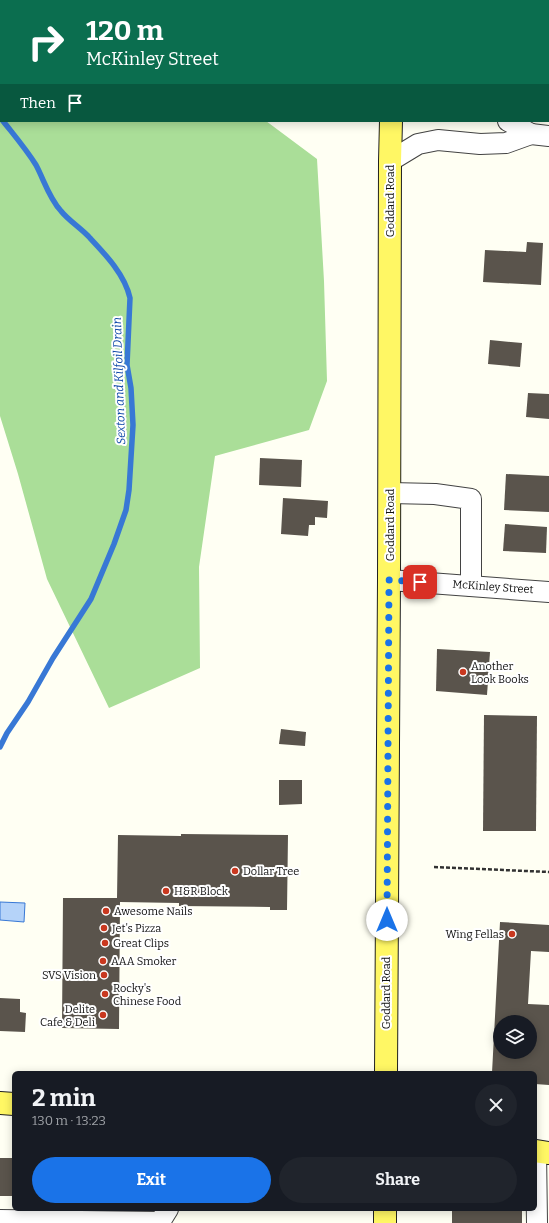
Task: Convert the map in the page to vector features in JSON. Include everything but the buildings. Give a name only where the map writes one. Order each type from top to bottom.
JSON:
[{"type":"main road","name":"Goddard Road","points":[[386,1071],[391,122]]},
{"type":"main road","points":[[0,1103],[12,1104]]},
{"type":"main road","points":[[385,1211],[385,1223]]},
{"type":"street","points":[[510,122],[540,135]]},
{"type":"street","points":[[390,161],[418,144],[438,140],[480,144],[506,143],[540,135]]},
{"type":"street","points":[[390,493],[435,494],[471,499],[471,586]]},
{"type":"street","name":"McKinley Street","points":[[389,580],[549,592]]},
{"type":"street","points":[[537,1223],[540,1152]]},
{"type":"street","points":[[0,1220],[161,1216]]},
{"type":"path","points":[[434,867],[549,872]]},
{"type":"green space","points":[[0,122],[267,122],[317,159],[324,281],[327,381],[309,430],[215,456],[199,567],[200,668],[109,708],[47,579],[18,474],[0,416]]},
{"type":"water","points":[[0,902],[25,903],[24,922],[0,920]]},
{"type":"waterway","name":"Sexton and Kilfoil Drain","points":[[0,747],[53,658],[91,599],[114,544],[126,510],[129,490],[133,425],[131,388],[127,365],[130,298],[128,290],[124,281],[108,258],[86,234],[64,215],[57,206],[50,195],[36,165],[4,122]]},
{"type":"place","name":"Another Look Books","points":[[463,672]]},
{"type":"place","name":"Dollar Tree","points":[[235,871]]},
{"type":"place","name":"H&R Block","points":[[166,891]]},
{"type":"place","name":"Awesome Nails","points":[[106,911]]},
{"type":"place","name":"Jet's Pizza","points":[[104,928]]},
{"type":"place","name":"Wing Fellas","points":[[512,934]]},
{"type":"place","name":"Great Clips","points":[[105,943]]},
{"type":"place","name":"AAA Smoker","points":[[103,961]]},
{"type":"place","name":"SVS Vision","points":[[104,975]]},
{"type":"place","name":"Rocky's Chinese Food","points":[[105,994]]},
{"type":"place","name":"Delite Cafe & Deli","points":[[103,1015]]},
{"type":"route","points":[[387,920],[389,580],[420,582]]}]
